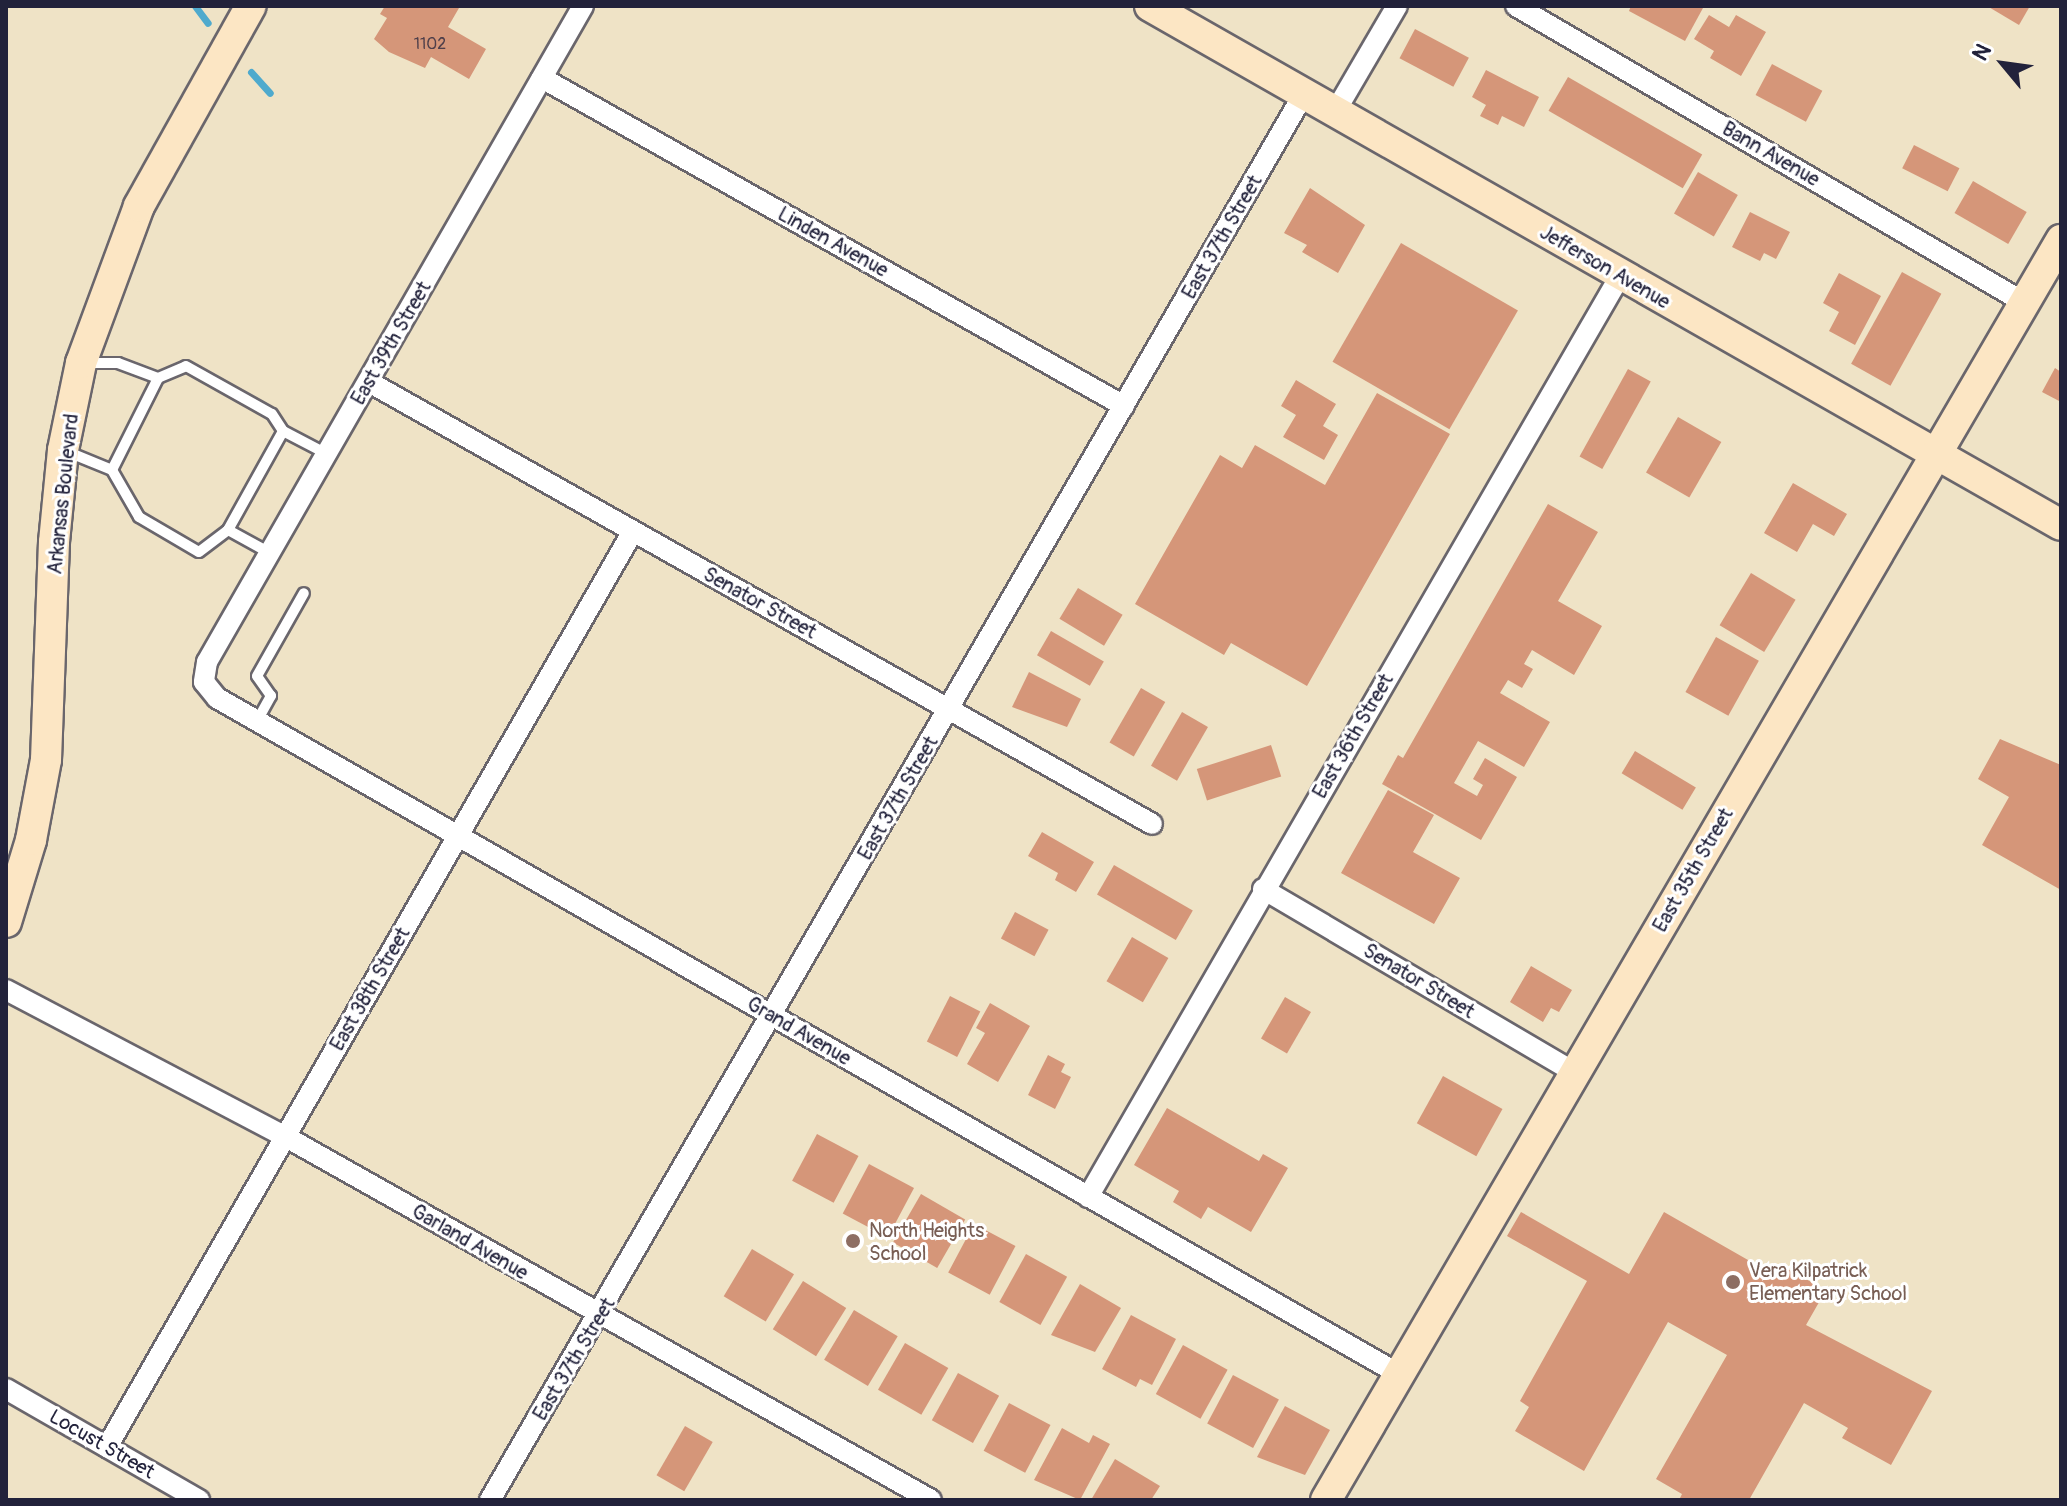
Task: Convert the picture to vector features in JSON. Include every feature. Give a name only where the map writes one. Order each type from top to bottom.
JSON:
[{"type":"main road","name":"Arkansas Boulevard","points":[[6,922],[31,840],[46,760],[63,450],[81,363],[139,206],[251,6]]},
{"type":"main road","name":"Jefferson Avenue","points":[[1150,6],[2061,525]]},
{"type":"main road","name":"East 35th Street","points":[[1326,1500],[2061,240]]},
{"type":"street","name":"East 39th Street","points":[[204,682],[207,662],[583,6]]},
{"type":"street","points":[[1335,112],[1397,6]]},
{"type":"street","name":"Bann Avenue","points":[[1516,6],[2025,303]]},
{"type":"street","name":"Linden Avenue","points":[[542,78],[1124,406]]},
{"type":"street","name":"East 37th Street","points":[[490,1500],[600,1316],[1303,95]]},
{"type":"street","name":"East 36th Street","points":[[1088,1197],[1263,889],[1620,276]]},
{"type":"street","name":"Senator Street","points":[[369,382],[1152,824]]},
{"type":"street","name":"East 38th Street","points":[[107,1447],[633,531]]},
{"type":"street","name":"Grand Avenue","points":[[204,682],[217,698],[1399,1374]]},
{"type":"street","name":"Senator Street","points":[[1263,889],[1575,1073]]},
{"type":"street","name":"Garland Avenue","points":[[6,990],[286,1137],[926,1499]]},
{"type":"street","name":"Locust Street","points":[[6,1389],[199,1500]]},
{"type":"lane","points":[[81,363],[118,363],[158,378]]},
{"type":"lane","points":[[112,470],[158,378],[186,366],[272,414],[283,431],[327,454]]},
{"type":"lane","points":[[63,450],[112,470],[139,517],[199,552],[228,530],[283,431]]},
{"type":"lane","points":[[228,530],[270,553]]},
{"type":"lane","points":[[257,721],[271,696],[257,676],[304,593]]},
{"type":"building","points":[[385,6],[459,8],[448,27],[486,49],[469,79],[431,57],[425,68],[389,52],[374,39],[387,18],[380,14]]},
{"type":"building","points":[[1631,6],[1703,8],[1685,41],[1629,11]]},
{"type":"building","points":[[1987,6],[2030,6],[2019,25]]},
{"type":"building","points":[[1709,15],[1729,27],[1736,15],[1766,32],[1741,76],[1710,58],[1714,51],[1694,39]]},
{"type":"building","points":[[1415,29],[1469,58],[1453,87],[1400,58]]},
{"type":"building","points":[[1772,64],[1822,91],[1806,122],[1756,95]]},
{"type":"building","points":[[1486,70],[1539,97],[1524,127],[1502,116],[1498,125],[1480,116],[1486,105],[1472,97]]},
{"type":"building","points":[[1568,77],[1702,154],[1683,188],[1548,111]]},
{"type":"building","points":[[1914,145],[1959,168],[1948,191],[1902,168]]},
{"type":"building","points":[[1698,172],[1738,195],[1714,237],[1674,214]]},
{"type":"building","points":[[1973,181],[2027,212],[2008,244],[1954,213]]},
{"type":"building","points":[[1310,188],[1365,225],[1338,273],[1302,252],[1307,245],[1284,233]]},
{"type":"building","points":[[1750,212],[1790,232],[1776,259],[1764,253],[1760,261],[1732,247]]},
{"type":"building","points":[[1401,243],[1518,310],[1449,429],[1332,362]]},
{"type":"building","points":[[1902,272],[1941,294],[1890,386],[1851,364]]},
{"type":"building","points":[[1839,273],[1881,296],[1855,345],[1829,331],[1839,312],[1823,303]]},
{"type":"building","points":[[2055,368],[2061,372],[2061,402],[2042,392]]},
{"type":"building","points":[[1628,369],[1651,382],[1602,469],[1580,456]]},
{"type":"building","points":[[1296,380],[1336,404],[1323,426],[1338,435],[1324,460],[1283,437],[1296,415],[1281,406]]},
{"type":"building","points":[[1377,393],[1450,434],[1307,686],[1231,643],[1224,655],[1135,604],[1220,455],[1242,468],[1255,445],[1325,485]]},
{"type":"building","points":[[1678,417],[1721,442],[1689,497],[1646,472]]},
{"type":"building","points":[[1793,483],[1847,514],[1834,536],[1813,524],[1797,552],[1764,533]]},
{"type":"building","points":[[1548,504],[1598,532],[1558,601],[1602,626],[1574,675],[1532,650],[1524,664],[1533,669],[1522,688],[1508,680],[1500,693],[1550,722],[1524,767],[1478,741],[1454,783],[1477,796],[1483,785],[1473,779],[1485,758],[1517,777],[1481,840],[1382,784],[1398,755],[1403,758]]},
{"type":"building","points":[[1751,573],[1796,600],[1764,652],[1720,625]]},
{"type":"building","points":[[1078,588],[1123,615],[1104,646],[1059,619]]},
{"type":"building","points":[[1051,631],[1104,661],[1090,686],[1037,655]]},
{"type":"building","points":[[1716,637],[1759,661],[1728,716],[1685,692]]},
{"type":"building","points":[[1029,672],[1081,699],[1067,727],[1012,707]]},
{"type":"building","points":[[1141,688],[1165,702],[1134,757],[1110,743]]},
{"type":"building","points":[[1182,712],[1208,727],[1177,781],[1151,766]]},
{"type":"building","points":[[2000,739],[2061,765],[2061,890],[1982,845],[2009,797],[1978,779]]},
{"type":"building","points":[[1271,745],[1281,776],[1207,800],[1197,769]]},
{"type":"building","points":[[1635,751],[1696,788],[1682,810],[1622,773]]},
{"type":"building","points":[[1388,790],[1434,815],[1413,852],[1460,878],[1434,924],[1341,873]]},
{"type":"building","points":[[1042,832],[1094,862],[1076,892],[1055,880],[1058,873],[1028,856]]},
{"type":"building","points":[[1114,865],[1193,910],[1176,940],[1097,894]]},
{"type":"building","points":[[1015,912],[1049,930],[1034,956],[1001,938]]},
{"type":"building","points":[[1132,937],[1168,958],[1143,1002],[1106,981]]},
{"type":"building","points":[[1531,966],[1572,990],[1559,1012],[1551,1008],[1543,1022],[1510,1002]]},
{"type":"building","points":[[950,996],[980,1011],[957,1057],[927,1041]]},
{"type":"building","points":[[1285,997],[1311,1012],[1287,1054],[1261,1039]]},
{"type":"building","points":[[990,1003],[1030,1026],[998,1082],[967,1064],[985,1033],[976,1028]]},
{"type":"building","points":[[1048,1055],[1065,1064],[1061,1072],[1071,1077],[1055,1109],[1028,1095]]},
{"type":"building","points":[[1443,1076],[1502,1109],[1476,1156],[1417,1123]]},
{"type":"building","points":[[1167,1108],[1259,1161],[1263,1154],[1288,1168],[1251,1232],[1208,1207],[1201,1219],[1173,1202],[1179,1191],[1134,1165]]},
{"type":"building","points":[[817,1134],[858,1156],[834,1203],[792,1181]]},
{"type":"building","points":[[869,1164],[914,1188],[888,1237],[843,1213]]},
{"type":"building","points":[[921,1194],[965,1220],[937,1268],[893,1242]]},
{"type":"building","points":[[1521,1212],[1629,1274],[1664,1212],[1776,1276],[1782,1266],[1826,1290],[1806,1325],[1932,1391],[1891,1465],[1842,1438],[1848,1428],[1804,1403],[1749,1500],[1679,1500],[1682,1494],[1656,1479],[1727,1355],[1668,1322],[1584,1471],[1515,1431],[1529,1407],[1520,1401],[1587,1281],[1507,1236]]},
{"type":"building","points":[[974,1224],[1015,1246],[990,1295],[948,1273]]},
{"type":"building","points":[[752,1249],[794,1274],[766,1321],[724,1296]]},
{"type":"building","points":[[1026,1254],[1067,1277],[1040,1325],[999,1302]]},
{"type":"building","points":[[803,1281],[846,1308],[816,1356],[773,1329]]},
{"type":"building","points":[[1080,1284],[1121,1308],[1095,1352],[1051,1335]]},
{"type":"building","points":[[854,1310],[898,1336],[868,1386],[824,1360]]},
{"type":"building","points":[[1131,1315],[1176,1339],[1152,1385],[1140,1379],[1136,1387],[1102,1369]]},
{"type":"building","points":[[905,1343],[948,1368],[921,1415],[878,1390]]},
{"type":"building","points":[[1183,1345],[1228,1370],[1200,1419],[1156,1394]]},
{"type":"building","points":[[958,1373],[999,1396],[973,1443],[932,1420]]},
{"type":"building","points":[[1233,1375],[1279,1399],[1253,1448],[1207,1424]]},
{"type":"building","points":[[1009,1403],[1050,1425],[1025,1473],[984,1451]]},
{"type":"building","points":[[1285,1406],[1330,1430],[1305,1475],[1257,1457]]},
{"type":"building","points":[[685,1426],[713,1442],[684,1491],[656,1475]]},
{"type":"building","points":[[1062,1428],[1089,1443],[1093,1435],[1110,1444],[1080,1500],[1034,1480]]},
{"type":"building","points":[[1115,1459],[1160,1486],[1151,1500],[1091,1500]]},
{"type":"waterway","points":[[195,6],[208,23]]},
{"type":"waterway","points":[[251,72],[270,93]]},
{"type":"place","name":"North Heights School","points":[[853,1241]]},
{"type":"place","name":"Vera Kilpatrick Elementary School","points":[[1733,1282]]}]
